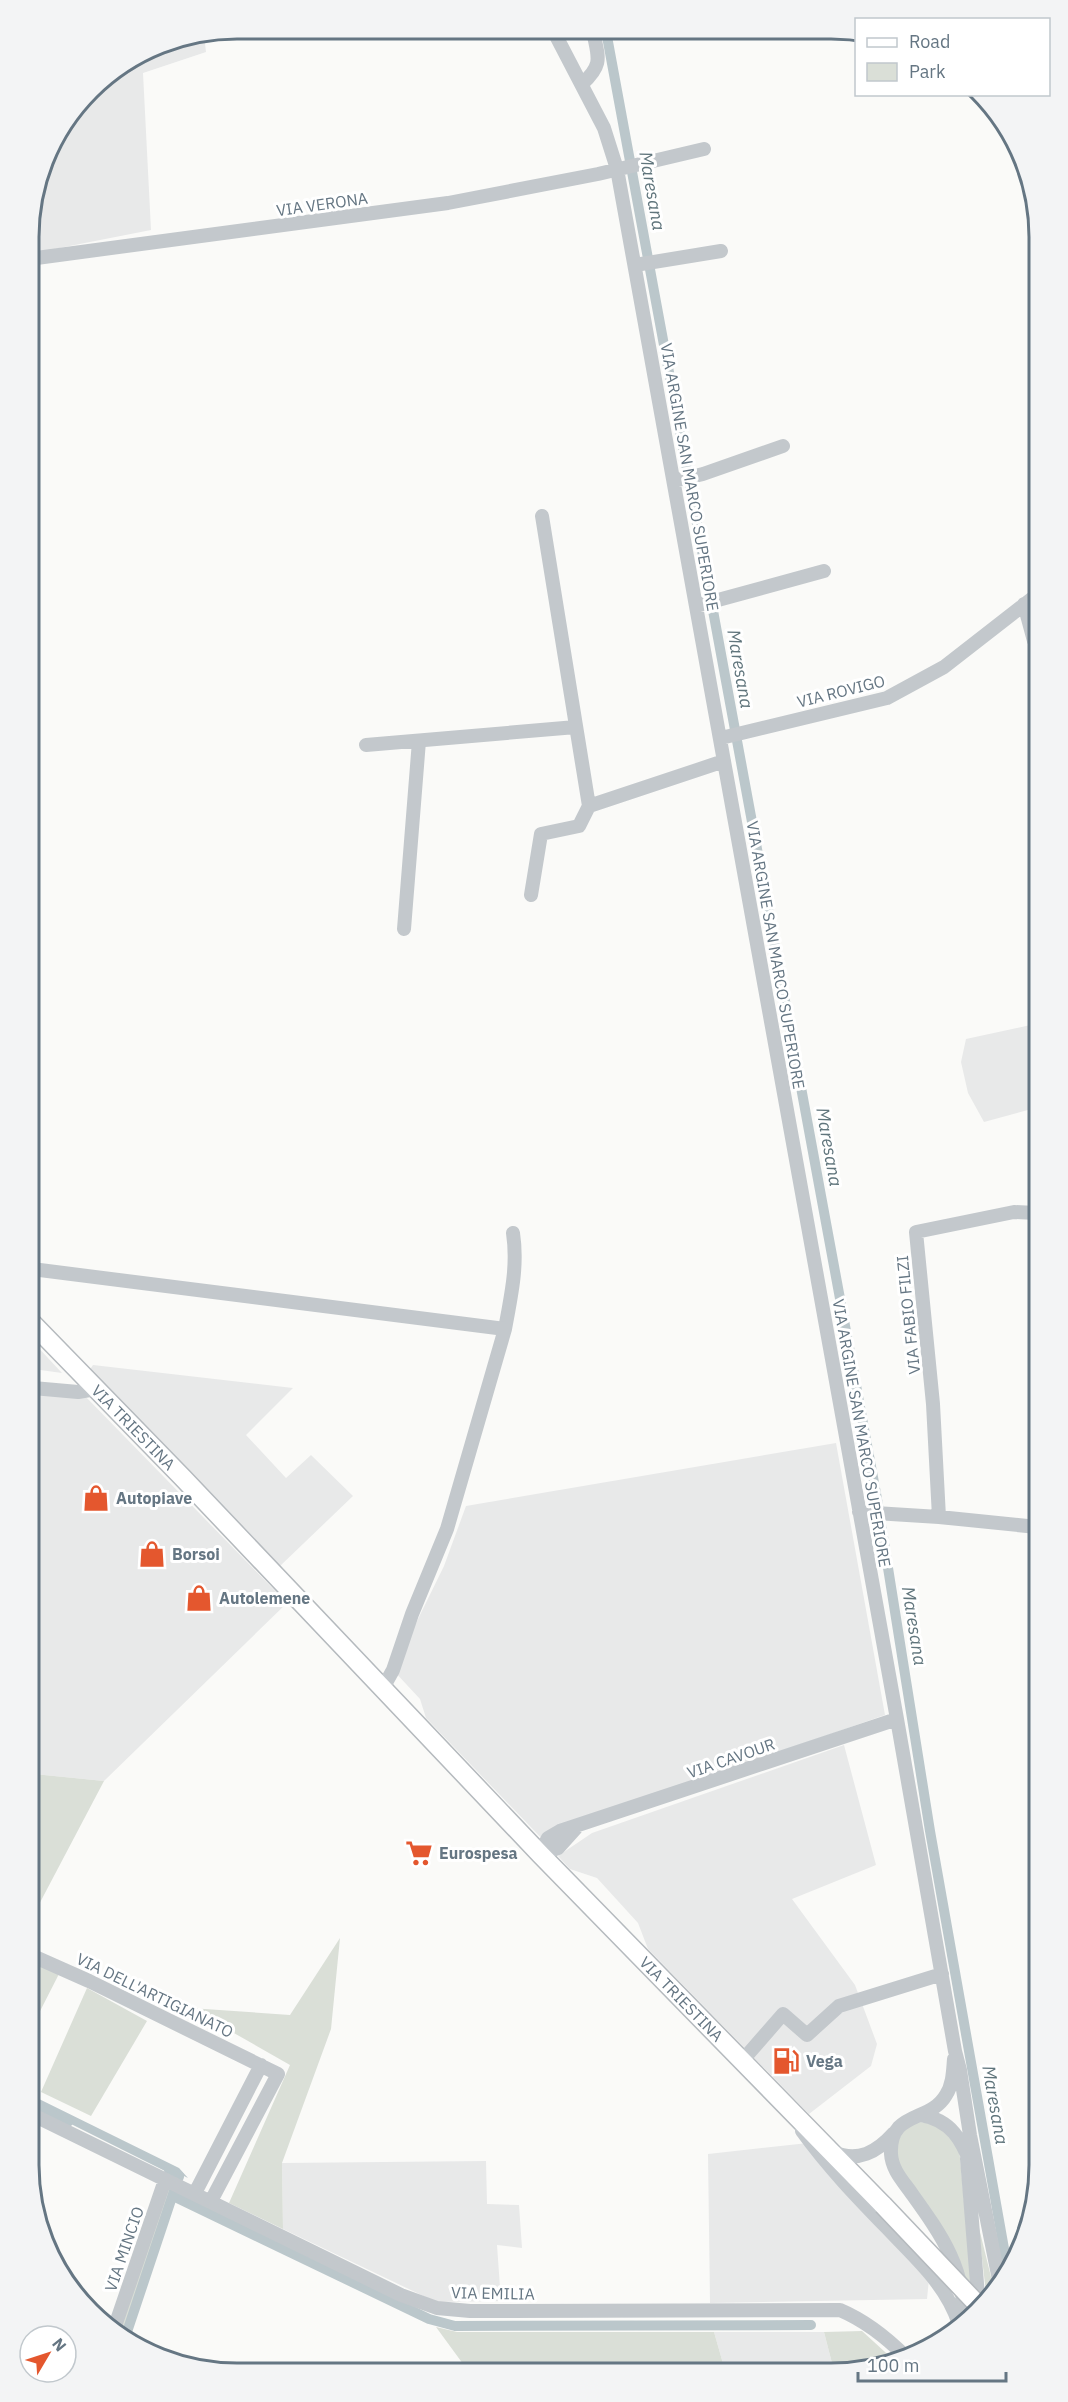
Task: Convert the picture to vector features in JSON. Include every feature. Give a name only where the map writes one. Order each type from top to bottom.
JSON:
[{"type":"main road","name":"VIA TRIESTINA","points":[[39,1330],[540,1854],[974,2301]]},
{"type":"street","name":"VIA ARGINE SAN MARCO SUPERIORE","points":[[558,39],[604,128],[620,168],[723,738],[724,761],[863,1513],[955,2051]]},
{"type":"street","points":[[582,84],[595,72],[599,63],[594,39]]},
{"type":"street","name":"VIA VERONA","points":[[39,258],[448,203],[704,149]]},
{"type":"street","points":[[638,265],[721,251]]},
{"type":"street","points":[[677,481],[783,446]]},
{"type":"street","points":[[531,895],[541,834],[579,826],[589,806],[542,516]]},
{"type":"street","points":[[699,605],[824,571]]},
{"type":"street","name":"VIA ROVIGO","points":[[723,738],[748,734],[887,698],[927,679],[1029,601]]},
{"type":"street","points":[[366,746],[576,727]]},
{"type":"street","points":[[404,929],[419,741]]},
{"type":"street","points":[[589,806],[724,761]]},
{"type":"street","name":"VIA FABIO FILZI","points":[[939,1517],[933,1404],[916,1232],[1014,1212],[1029,1213]]},
{"type":"street","points":[[383,1688],[393,1670],[405,1632],[447,1529],[505,1329],[516,1254],[513,1233]]},
{"type":"street","points":[[39,1270],[505,1329]]},
{"type":"street","points":[[39,1389],[78,1392],[96,1389]]},
{"type":"street","points":[[863,1513],[939,1517],[1029,1526]]},
{"type":"street","name":"VIA CAVOUR","points":[[540,1854],[558,1848],[576,1828],[897,1719]]},
{"type":"street","name":"VIA DELL'ARTIGIANATO","points":[[39,1959],[261,2065]]},
{"type":"street","points":[[742,2061],[783,2014],[807,2035],[839,2006],[942,1974]]},
{"type":"street","points":[[831,2151],[849,2158],[864,2156],[885,2143],[904,2122],[932,2110],[946,2096],[951,2085],[955,2051]]},
{"type":"street","points":[[955,2051],[960,2070],[979,2296]]},
{"type":"street","points":[[195,2193],[261,2065],[278,2074],[211,2200]]},
{"type":"street","points":[[774,2093],[824,2162],[938,2281],[958,2317]]},
{"type":"street","points":[[921,2115],[942,2120],[967,2149],[996,2275]]},
{"type":"street","name":"VIA EMILIA","points":[[39,2118],[211,2200],[401,2295],[437,2308],[471,2311],[840,2310],[858,2317],[885,2336],[899,2350]]},
{"type":"street","points":[[896,2131],[891,2153],[893,2168],[935,2226],[952,2256],[962,2291],[961,2315]]},
{"type":"street","points":[[967,2149],[996,2275]]},
{"type":"street","name":"VIA MINCIO","points":[[117,2322],[174,2184]]},
{"type":"shaded area","points":[[205,42],[206,52],[143,73],[151,230],[39,252],[39,224],[46,186],[59,149],[80,116],[106,88],[127,72],[161,54]]},
{"type":"shaded area","points":[[1029,1025],[1029,1110],[984,1122],[968,1093],[961,1062],[966,1039]]},
{"type":"shaded area","points":[[39,1348],[62,1373],[39,1370]]},
{"type":"shaded area","points":[[93,1365],[293,1388],[246,1435],[286,1478],[311,1455],[353,1496],[279,1567],[89,1371]]},
{"type":"shaded area","points":[[39,1392],[84,1395],[287,1603],[104,1781],[39,1774]]},
{"type":"shaded area","points":[[836,1443],[885,1715],[587,1819],[548,1845],[426,1718],[420,1699],[393,1670],[444,1566],[466,1506]]},
{"type":"shaded area","points":[[844,1745],[876,1865],[792,1899],[855,1985],[877,2044],[871,2066],[809,2114],[648,1949],[638,1923],[597,1878],[570,1869],[558,1856],[592,1833]]},
{"type":"shaded area","points":[[39,2099],[179,2168],[188,2178],[184,2176],[183,2180],[39,2108]]},
{"type":"shaded area","points":[[808,2143],[930,2269],[927,2299],[710,2303],[708,2154]]},
{"type":"shaded area","points":[[486,2161],[487,2204],[519,2205],[522,2248],[497,2245],[501,2301],[436,2302],[283,2229],[282,2163]]},
{"type":"shaded area","points":[[714,2332],[824,2332],[832,2363],[831,2363],[723,2363]]},
{"type":"green space","points":[[39,1774],[104,1781],[39,1904]]},
{"type":"green space","points":[[340,1938],[331,2029],[282,2163],[283,2229],[229,2203],[290,2065],[190,2008],[290,2015]]},
{"type":"green space","points":[[39,1960],[61,1970],[39,2013]]},
{"type":"green space","points":[[87,1988],[147,2021],[91,2116],[41,2092]]},
{"type":"green space","points":[[920,2122],[943,2126],[957,2145],[973,2303],[968,2308],[966,2283],[894,2158],[898,2140],[905,2130]]},
{"type":"green space","points":[[174,2183],[125,2328],[120,2325],[165,2194]]},
{"type":"green space","points":[[978,2224],[992,2281],[986,2289]]},
{"type":"green space","points":[[436,2327],[457,2332],[714,2332],[723,2363],[462,2363]]},
{"type":"green space","points":[[862,2331],[887,2354],[857,2361],[832,2363],[824,2332]]},
{"type":"waterway","name":"Maresana","points":[[607,39],[877,1499],[930,1831],[1006,2258]]},
{"type":"waterway","points":[[39,2108],[68,2122]]},
{"type":"waterway","points":[[128,2330],[179,2176],[169,2170]]},
{"type":"waterway","points":[[173,2196],[429,2319],[455,2326],[811,2325]]},
{"type":"place","name":"Autopiave","points":[[96,1498]]},
{"type":"place","name":"Borsoi","points":[[152,1554]]},
{"type":"place","name":"Autolemene","points":[[199,1598]]},
{"type":"place","name":"Eurospesa","points":[[419,1853]]},
{"type":"place","name":"Vega","points":[[786,2061]]}]
